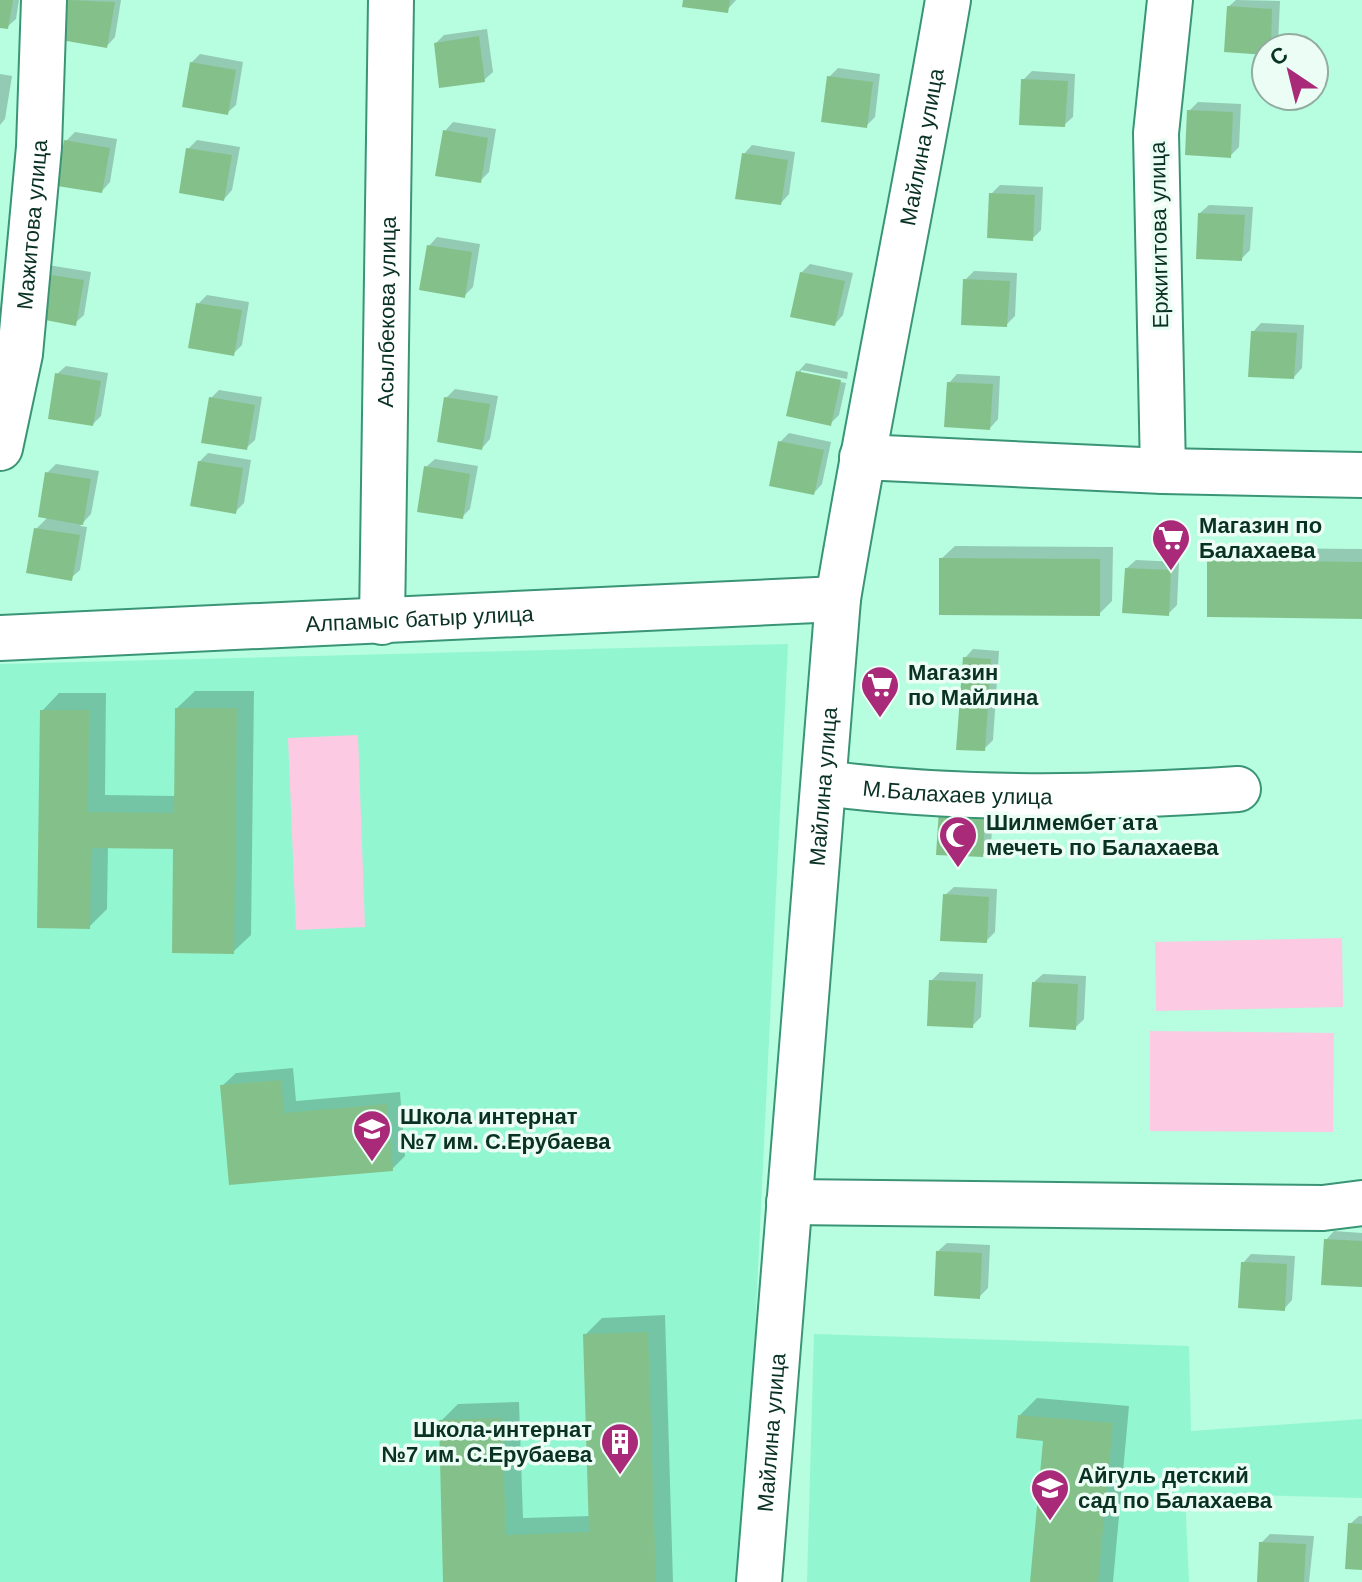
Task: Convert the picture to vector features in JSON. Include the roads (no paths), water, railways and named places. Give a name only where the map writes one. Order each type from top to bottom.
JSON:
[{"type":"street","name":"Мажитова улица","points":[[0,448],[21,338],[39,147],[44,0]]},
{"type":"street","name":"Асылбекова улица","points":[[382,622],[391,0]]},
{"type":"street","name":"Майлина улица","points":[[759,1582],[838,599],[862,457],[914,203],[948,0]]},
{"type":"street","name":"Ержигитова улица","points":[[1163,471],[1156,133],[1170,0]]},
{"type":"street","points":[[862,457],[1163,471],[1362,475]]},
{"type":"street","name":"Алпамыс батыр улица","points":[[0,638],[838,599]]},
{"type":"street","name":"М.Балахаев улица","points":[[824,783],[896,792],[1088,795],[1238,789]]},
{"type":"street","points":[[789,1202],[1323,1208],[1362,1203]]},
{"type":"place","name":"Магазин по Балахаева","points":[[1171,572]]},
{"type":"place","name":"Магазин по Майлина","points":[[880,719]]},
{"type":"place","name":"Шилмембет ата мечеть по Балахаева","points":[[958,869]]},
{"type":"place","name":"Школа интернат №7 им. С.Ерубаева","points":[[372,1163]]},
{"type":"place","name":"Школа-интернат №7 им. С.Ерубаева","points":[[620,1476]]},
{"type":"place","name":"Айгуль детский сад по Балахаева","points":[[1050,1522]]}]
